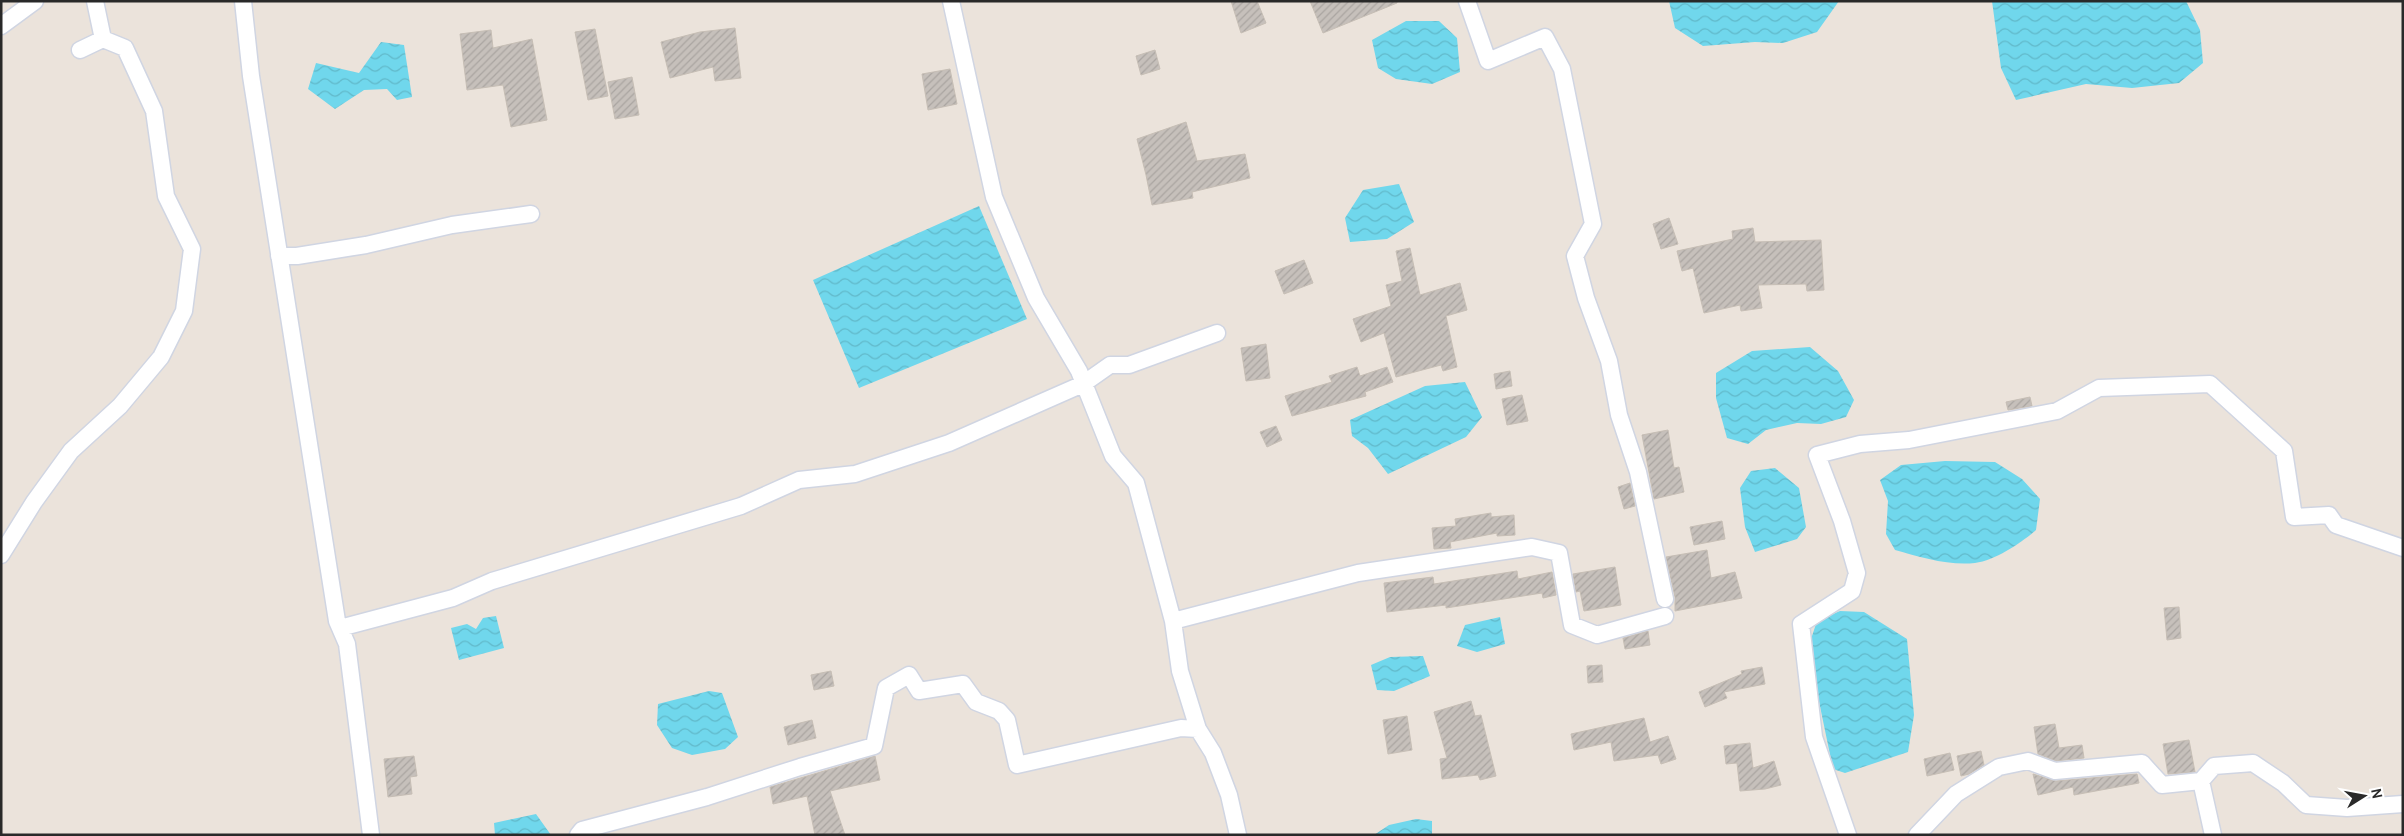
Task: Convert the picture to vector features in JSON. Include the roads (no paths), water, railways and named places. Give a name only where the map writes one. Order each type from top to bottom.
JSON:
[{"type":"street","points":[[1,26],[34,1]]},
{"type":"street","points":[[95,1],[103,39]]},
{"type":"street","points":[[243,1],[251,76],[337,621],[347,644],[371,835]]},
{"type":"street","points":[[951,1],[994,196],[1036,298],[1079,371],[1113,456],[1136,483],[1172,621],[1180,671],[1198,729],[1213,753],[1229,795],[1238,835]]},
{"type":"street","points":[[1467,1],[1488,61],[1545,37],[1562,69],[1593,224],[1575,256],[1586,298],[1609,361],[1619,415],[1638,472],[1665,599]]},
{"type":"street","points":[[1,555],[34,502],[71,452],[120,406],[160,357],[184,311],[192,249],[166,196],[154,110],[125,48],[103,39],[80,50]]},
{"type":"street","points":[[279,256],[306,255],[366,245],[452,225],[531,214]]},
{"type":"street","points":[[340,628],[454,598],[492,581],[741,506],[799,480],[855,474],[949,443],[1083,384],[1110,365],[1130,365],[1217,333]]},
{"type":"street","points":[[1848,835],[1814,737],[1801,624],[1852,591],[1857,573],[1842,522],[1817,455],[1860,444],[1909,440],[2057,411],[2099,388],[2210,384],[2284,451],[2294,517],[2329,515],[2336,525],[2403,548]]},
{"type":"street","points":[[1172,621],[1358,573],[1532,547],[1559,553],[1572,625],[1597,634],[1665,616]]},
{"type":"street","points":[[578,835],[582,830],[707,797],[800,766],[874,746],[886,688],[909,675],[919,691],[963,684],[976,702],[999,712],[1007,720],[1017,765],[1181,728],[1198,729]]},
{"type":"street","points":[[1917,835],[1956,794],[1999,767],[2028,761],[2055,771],[2142,763],[2162,785],[2201,781],[2214,766],[2253,763],[2283,783],[2306,805],[2347,808],[2403,804]]},
{"type":"street","points":[[2201,781],[2213,835]]},
{"type":"water","points":[[1669,1],[1839,1],[1817,32],[1783,43],[1755,42],[1703,46],[1675,28]]},
{"type":"water","points":[[1992,1],[2186,1],[2200,30],[2203,63],[2179,83],[2132,88],[2086,84],[2016,100],[2001,68]]},
{"type":"water","points":[[1406,21],[1439,21],[1457,38],[1460,72],[1432,84],[1396,79],[1378,68],[1372,40]]},
{"type":"water","points":[[381,42],[404,45],[412,97],[397,100],[387,89],[364,90],[335,109],[308,89],[316,63],[359,73]]},
{"type":"water","points":[[1399,184],[1414,222],[1387,239],[1350,242],[1345,218],[1363,190]]},
{"type":"water","points":[[979,206],[1027,319],[859,388],[813,280]]},
{"type":"water","points":[[1810,347],[1838,371],[1854,400],[1846,417],[1821,424],[1797,423],[1766,430],[1748,444],[1727,438],[1716,398],[1716,373],[1752,351]]},
{"type":"water","points":[[1465,382],[1482,417],[1466,437],[1388,474],[1368,448],[1352,436],[1350,420],[1425,386]]},
{"type":"water","points":[[1945,461],[1995,462],[2022,479],[2040,499],[2036,530],[2008,550],[1975,563],[1945,562],[1895,550],[1886,534],[1888,501],[1880,480],[1901,465]]},
{"type":"water","points":[[1775,468],[1799,488],[1806,527],[1797,539],[1755,552],[1745,527],[1740,488],[1751,471]]},
{"type":"water","points":[[1840,611],[1864,612],[1907,639],[1914,715],[1908,752],[1845,773],[1833,769],[1816,687],[1810,642],[1817,621]]},
{"type":"water","points":[[496,616],[504,648],[459,660],[451,628],[467,624],[476,629],[483,618]]},
{"type":"water","points":[[1500,617],[1505,644],[1477,652],[1457,646],[1465,625]]},
{"type":"water","points":[[1423,656],[1430,676],[1394,691],[1377,690],[1371,665],[1390,657]]},
{"type":"water","points":[[709,691],[722,693],[738,737],[725,749],[692,755],[672,748],[657,725],[658,704]]},
{"type":"water","points":[[536,814],[551,835],[495,835],[494,823]]},
{"type":"water","points":[[1416,819],[1432,821],[1432,835],[1374,835],[1389,825]]}]
